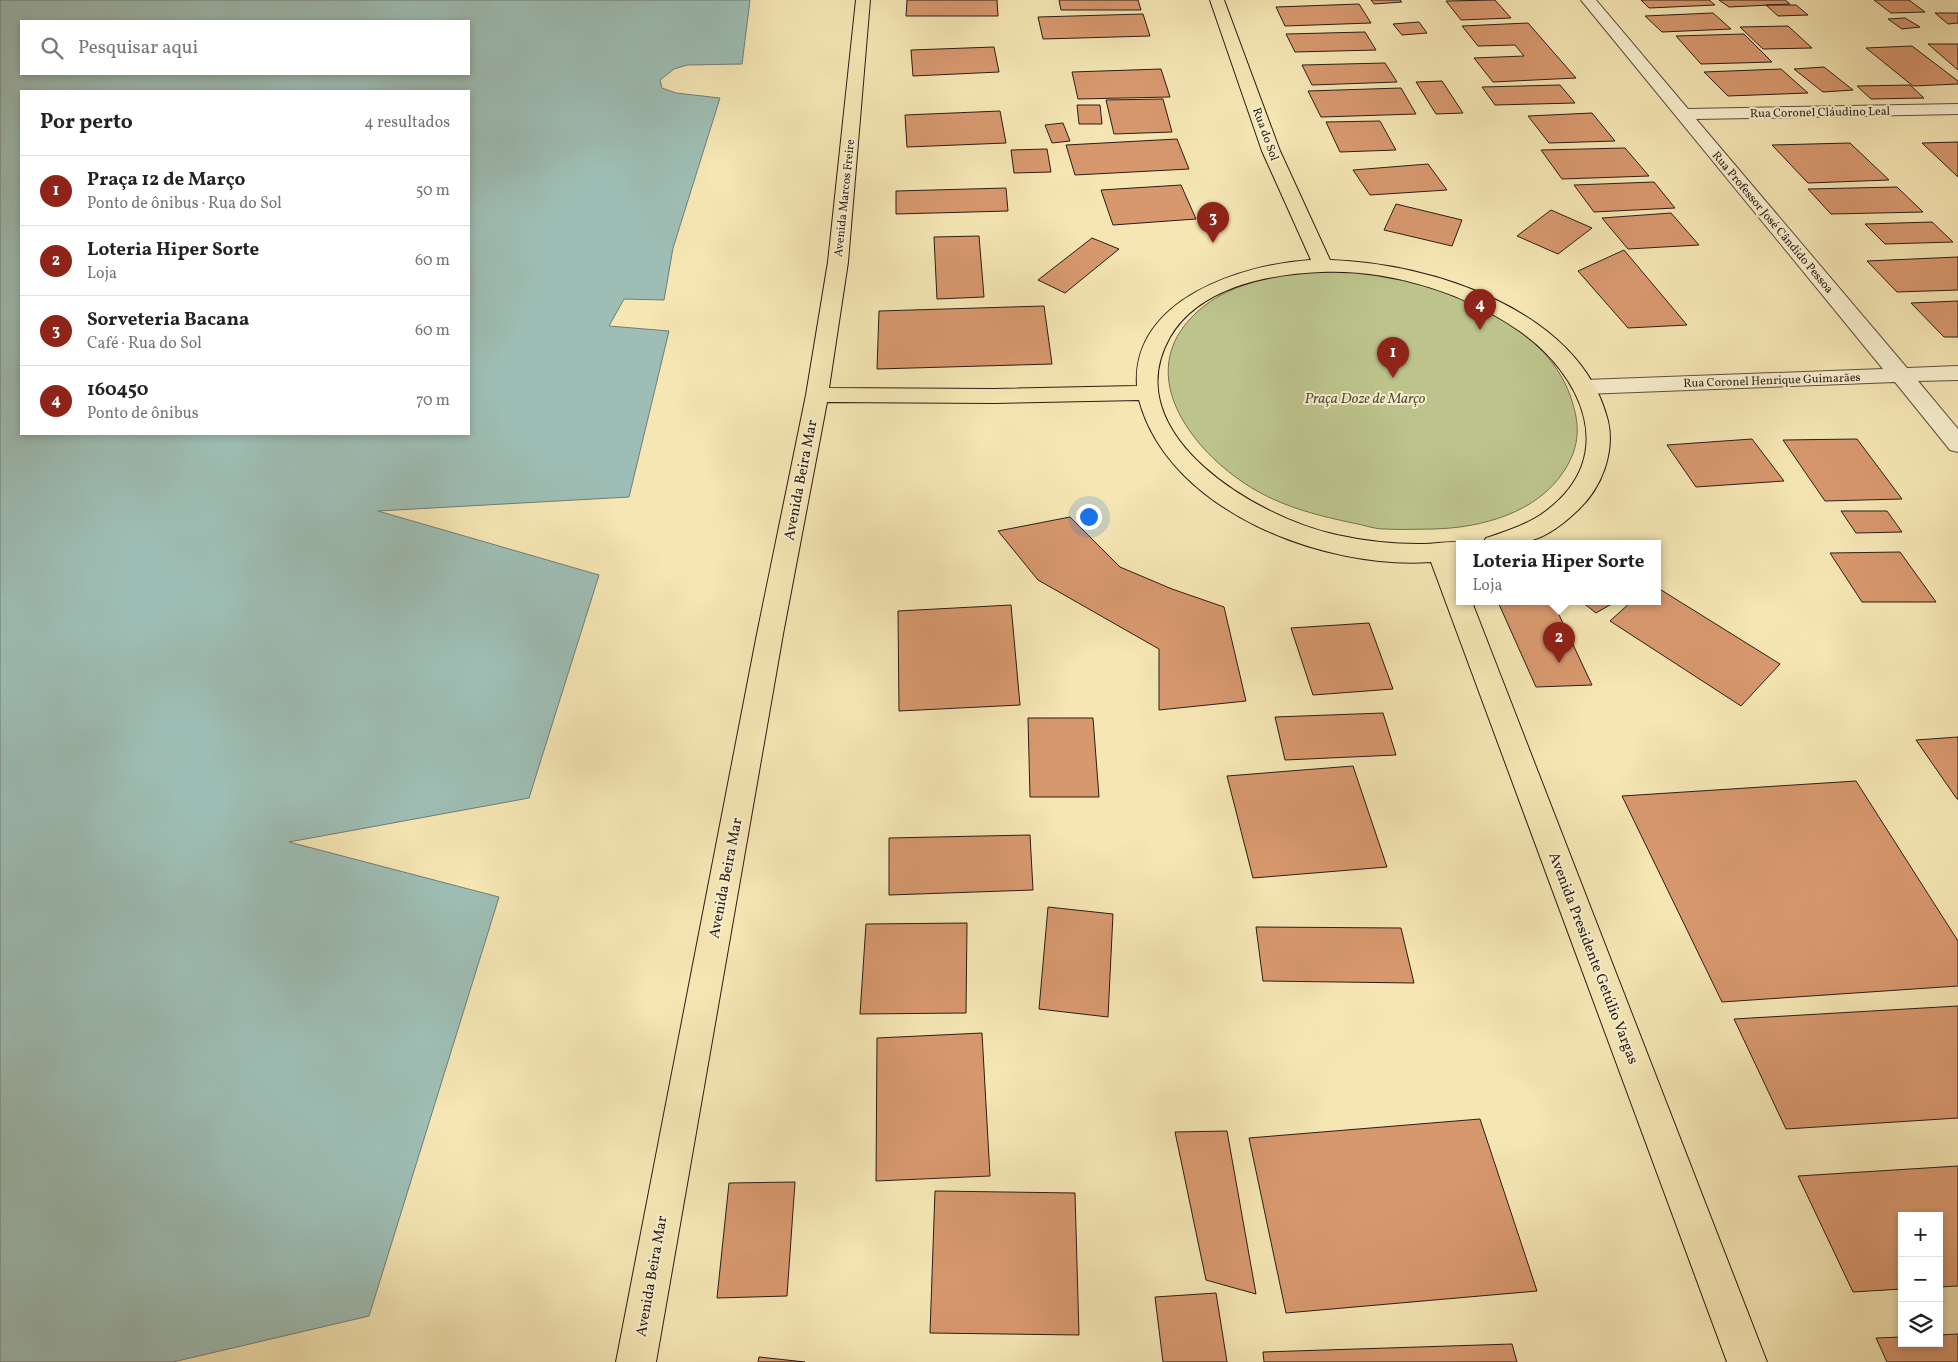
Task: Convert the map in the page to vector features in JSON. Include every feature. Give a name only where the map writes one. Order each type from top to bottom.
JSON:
[{"type":"main road","name":"Avenida Marcos Freire","points":[[817,394],[838,262],[863,0]]},
{"type":"main road","name":"Rua do Sol","points":[[1217,0],[1271,151],[1323,265]]},
{"type":"main road","points":[[1450,552],[1395,553],[1348,547],[1303,535],[1261,518],[1224,496],[1194,472],[1171,446],[1156,420],[1148,393],[1148,369],[1154,346],[1166,326],[1183,308],[1205,294],[1230,282],[1266,272],[1323,265],[1374,268],[1426,279],[1476,297],[1521,322],[1558,352],[1585,387],[1597,415],[1600,442],[1595,470],[1580,495],[1556,517],[1524,535],[1508,540]]},
{"type":"main road","points":[[817,394],[994,396],[1148,393]]},
{"type":"main road","name":"Avenida Beira Mar","points":[[636,1362],[765,663],[817,394]]},
{"type":"main road","name":"Avenida Presidente Getúlio Vargas","points":[[1450,552],[1456,568]]},
{"type":"main road","name":"Avenida Presidente Getúlio Vargas","points":[[1469,605],[1747,1362]]},
{"type":"street","name":"Rua Professor José Cândido Pessoa","points":[[1588,0],[1958,444]]},
{"type":"street","name":"Rua Coronel Cláudino Leal","points":[[1683,114],[1958,109]]},
{"type":"street","name":"Rua Coronel Henrique Guimarães","points":[[1585,387],[1958,373]]},
{"type":"green space","name":"Praça Doze de Março","points":[[1310,271],[1380,274],[1407,279],[1464,298],[1517,328],[1539,348],[1557,370],[1570,395],[1576,415],[1577,434],[1574,452],[1553,486],[1523,508],[1488,521],[1451,528],[1381,529],[1316,514],[1268,497],[1234,476],[1213,458],[1193,436],[1179,412],[1170,387],[1169,362],[1177,336],[1197,312],[1222,294],[1265,279]]},
{"type":"water","points":[[0,0],[750,0],[742,64],[687,65],[674,69],[660,80],[662,88],[676,93],[720,98],[673,248],[664,300],[624,299],[609,326],[669,331],[629,497],[378,511],[599,575],[529,798],[289,842],[499,897],[369,1316],[173,1362],[0,1362]]},
{"type":"building","points":[[907,0],[997,0],[998,16],[906,16]]},
{"type":"building","points":[[1059,0],[1138,0],[1141,10],[1061,10]]},
{"type":"building","points":[[1371,0],[1400,0],[1402,2],[1374,4]]},
{"type":"building","points":[[1495,0],[1511,18],[1461,20],[1446,1]]},
{"type":"building","points":[[1641,0],[1709,0],[1715,5],[1649,8]]},
{"type":"building","points":[[1719,0],[1785,0],[1790,4],[1729,7]]},
{"type":"building","points":[[1874,0],[1909,0],[1925,12],[1891,13]]},
{"type":"building","points":[[1359,4],[1371,23],[1285,26],[1276,7]]},
{"type":"building","points":[[1766,5],[1796,5],[1808,15],[1778,16]]},
{"type":"building","points":[[1713,13],[1731,29],[1662,32],[1645,16]]},
{"type":"building","points":[[1935,13],[1958,13],[1958,23],[1948,24]]},
{"type":"building","points":[[1143,14],[1150,36],[1043,39],[1038,17]]},
{"type":"building","points":[[1905,18],[1920,27],[1902,29],[1888,19]]},
{"type":"building","points":[[1419,22],[1427,33],[1402,35],[1393,24]]},
{"type":"building","points":[[1528,23],[1576,78],[1493,82],[1474,58],[1524,56],[1515,45],[1478,46],[1462,26]]},
{"type":"building","points":[[1788,26],[1812,48],[1763,49],[1740,27]]},
{"type":"building","points":[[1365,32],[1376,50],[1295,52],[1286,34]]},
{"type":"building","points":[[1744,34],[1772,62],[1701,64],[1676,36]]},
{"type":"building","points":[[1928,44],[1958,44],[1958,70]]},
{"type":"building","points":[[1912,46],[1958,81],[1958,84],[1913,86],[1866,48]]},
{"type":"building","points":[[994,47],[999,72],[913,76],[911,50]]},
{"type":"building","points":[[1385,63],[1397,82],[1312,85],[1302,65]]},
{"type":"building","points":[[1824,67],[1853,90],[1823,92],[1794,69]]},
{"type":"building","points":[[1161,69],[1170,97],[1078,99],[1072,72]]},
{"type":"building","points":[[1781,69],[1808,93],[1728,96],[1704,72]]},
{"type":"building","points":[[1442,81],[1463,113],[1436,114],[1416,82]]},
{"type":"building","points":[[1560,85],[1575,103],[1495,105],[1482,87]]},
{"type":"building","points":[[1910,85],[1924,98],[1871,99],[1857,86]]},
{"type":"building","points":[[1401,88],[1416,114],[1321,117],[1308,91]]},
{"type":"building","points":[[1163,99],[1172,132],[1114,134],[1106,100]]},
{"type":"building","points":[[1077,105],[1100,105],[1102,124],[1079,124]]},
{"type":"building","points":[[1000,111],[1006,143],[907,147],[905,115]]},
{"type":"building","points":[[1592,113],[1615,141],[1549,143],[1528,116]]},
{"type":"building","points":[[1380,121],[1396,150],[1340,152],[1326,122]]},
{"type":"building","points":[[1063,123],[1070,141],[1052,143],[1045,125]]},
{"type":"building","points":[[1177,139],[1189,169],[1075,175],[1066,145]]},
{"type":"building","points":[[1958,142],[1958,177],[1922,143]]},
{"type":"building","points":[[1850,143],[1889,180],[1808,183],[1772,145]]},
{"type":"building","points":[[1625,148],[1649,176],[1562,179],[1541,150]]},
{"type":"building","points":[[1047,149],[1051,172],[1014,173],[1011,150]]},
{"type":"building","points":[[1428,164],[1447,190],[1370,195],[1353,170]]},
{"type":"building","points":[[1654,182],[1675,208],[1594,212],[1574,185]]},
{"type":"building","points":[[1181,185],[1196,219],[1113,225],[1101,190]]},
{"type":"building","points":[[1897,187],[1923,212],[1831,214],[1808,189]]},
{"type":"building","points":[[1006,188],[1008,211],[896,214],[896,191]]},
{"type":"building","points":[[1396,204],[1462,220],[1452,246],[1384,230]]},
{"type":"building","points":[[1551,210],[1592,228],[1558,254],[1517,236]]},
{"type":"building","points":[[1671,213],[1699,245],[1628,249],[1602,218]]},
{"type":"building","points":[[1932,222],[1953,242],[1885,244],[1865,224]]},
{"type":"building","points":[[979,236],[984,297],[937,299],[934,237]]},
{"type":"building","points":[[1092,238],[1119,249],[1065,293],[1038,280]]},
{"type":"building","points":[[1624,250],[1687,325],[1628,328],[1578,271]]},
{"type":"building","points":[[1958,257],[1958,290],[1897,292],[1867,261]]},
{"type":"building","points":[[1958,301],[1958,337],[1944,337],[1911,303]]},
{"type":"building","points":[[1044,306],[1052,364],[877,369],[879,311]]},
{"type":"building","points":[[1752,439],[1784,481],[1696,487],[1667,445]]},
{"type":"building","points":[[1857,439],[1902,499],[1825,501],[1783,440]]},
{"type":"building","points":[[1841,511],[1887,511],[1902,532],[1856,533]]},
{"type":"building","points":[[1070,517],[1120,567],[1172,589],[1224,607],[1246,701],[1159,710],[1159,649],[1038,580],[998,531]]},
{"type":"building","points":[[1900,552],[1936,602],[1862,602],[1830,553]]},
{"type":"building","points":[[1661,590],[1780,664],[1741,706],[1610,621],[1628,605],[1661,605]]},
{"type":"building","points":[[1011,605],[1020,705],[899,711],[898,611]]},
{"type":"building","points":[[1499,605],[1554,605],[1592,685],[1536,687]]},
{"type":"building","points":[[1586,605],[1610,605],[1596,613]]},
{"type":"building","points":[[1369,623],[1393,689],[1313,695],[1291,628]]},
{"type":"building","points":[[1383,713],[1396,755],[1285,760],[1275,717]]},
{"type":"building","points":[[1028,718],[1093,718],[1099,797],[1030,797]]},
{"type":"building","points":[[1958,737],[1958,799],[1957,799],[1916,740]]},
{"type":"building","points":[[1353,766],[1387,867],[1253,878],[1227,776]]},
{"type":"building","points":[[1856,781],[1958,941],[1958,986],[1722,1002],[1622,796]]},
{"type":"building","points":[[1030,835],[1033,890],[889,895],[889,838]]},
{"type":"building","points":[[1048,907],[1113,914],[1108,1017],[1039,1009]]},
{"type":"building","points":[[967,923],[966,1013],[860,1014],[866,924]]},
{"type":"building","points":[[1256,927],[1401,928],[1414,983],[1263,981]]},
{"type":"building","points":[[1958,1006],[1958,1118],[1786,1129],[1734,1019]]},
{"type":"building","points":[[982,1033],[990,1176],[876,1181],[877,1038]]},
{"type":"building","points":[[1480,1119],[1537,1291],[1286,1313],[1249,1138]]},
{"type":"building","points":[[1227,1131],[1256,1294],[1206,1280],[1175,1132]]},
{"type":"building","points":[[1958,1166],[1958,1286],[1943,1287],[1943,1212],[1898,1212],[1898,1289],[1853,1292],[1798,1176]]},
{"type":"building","points":[[795,1182],[787,1296],[717,1298],[729,1183]]},
{"type":"building","points":[[935,1191],[1075,1193],[1079,1335],[930,1333]]},
{"type":"building","points":[[1216,1293],[1227,1362],[1163,1362],[1155,1297]]},
{"type":"building","points":[[1958,1334],[1958,1362],[1887,1362],[1876,1338],[1898,1337],[1898,1347],[1943,1347],[1943,1335]]},
{"type":"building","points":[[1512,1344],[1517,1362],[1264,1362],[1263,1352]]},
{"type":"building","points":[[759,1357],[805,1362],[758,1362]]},
{"type":"place","name":"Sorveteria Bacana","points":[[1213,243]]},
{"type":"place","name":"160450","points":[[1480,330]]},
{"type":"place","name":"Praça 12 de Março","points":[[1393,378]]},
{"type":"place","name":"Loteria Hiper Sorte","points":[[1559,663]]}]
